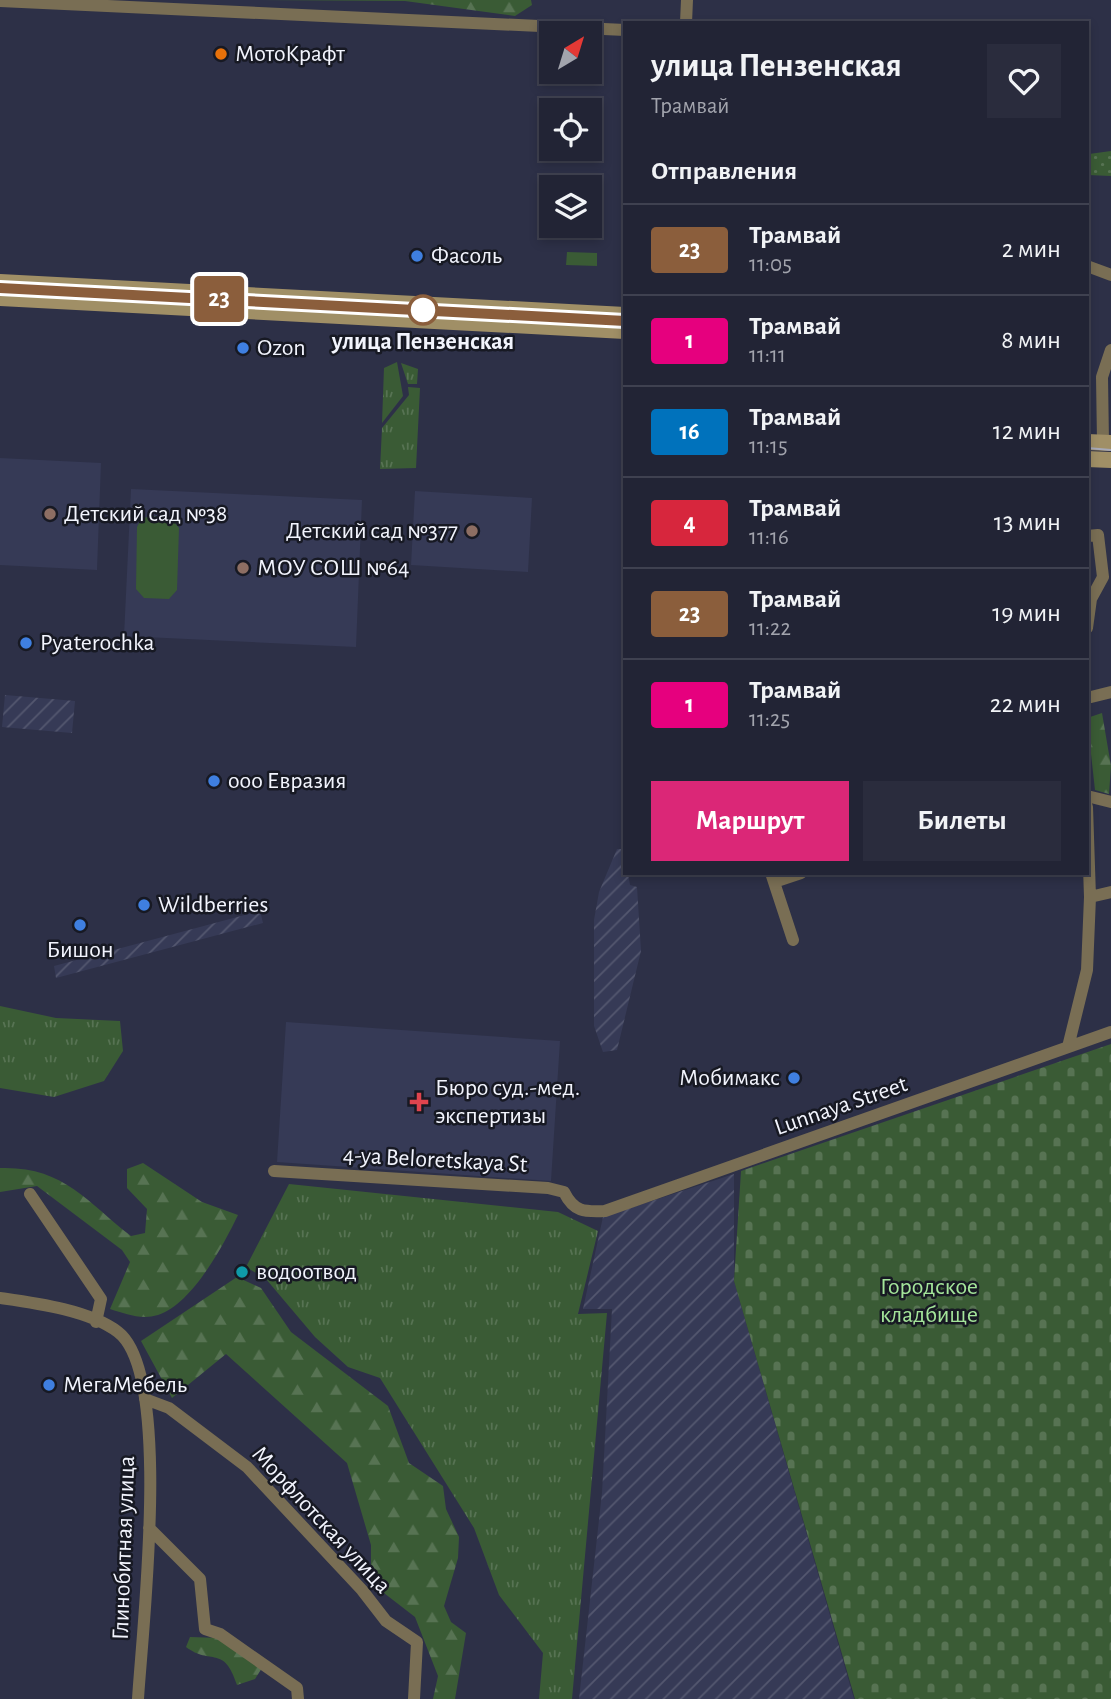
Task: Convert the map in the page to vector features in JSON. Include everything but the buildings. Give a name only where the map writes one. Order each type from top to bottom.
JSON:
[{"type":"main road","points":[[0,282],[623,315]]},
{"type":"main road","points":[[0,298],[623,331]]},
{"type":"main road","points":[[1089,459],[1111,460]]},
{"type":"street","points":[[686,21],[687,0]]},
{"type":"street","points":[[0,1],[623,30]]},
{"type":"street","points":[[1089,268],[1111,275]]},
{"type":"street","points":[[1100,442],[1102,377],[1111,349]]},
{"type":"street","points":[[1089,536],[1098,535],[1103,577],[1089,599]]},
{"type":"street","points":[[1089,698],[1111,692]]},
{"type":"street","points":[[1089,796],[1111,802]]},
{"type":"street","points":[[1068,1047],[1087,970],[1089,867]]},
{"type":"street","points":[[773,878],[793,940]]},
{"type":"street","points":[[1090,897],[1111,892]]},
{"type":"street","name":"Lunnaya Street","points":[[583,1212],[605,1210],[1111,1032]]},
{"type":"street","name":"4-ya Beloretskaya St","points":[[274,1171],[548,1188],[564,1192],[571,1206],[583,1212]]},
{"type":"street","points":[[30,1194],[101,1299],[96,1322]]},
{"type":"street","name":"Глинобитная улица","points":[[0,1298],[50,1306],[118,1332],[131,1350],[140,1370],[150,1449],[149,1528],[138,1699]]},
{"type":"street","name":"Морфлотская улица","points":[[145,1399],[169,1408],[247,1467],[362,1590],[386,1622],[417,1642],[414,1699]]},
{"type":"street","points":[[149,1528],[200,1579],[205,1629],[220,1634],[297,1688],[298,1699]]},
{"type":"shaded area","name":"Детский сад №38","points":[[0,458],[101,463],[97,570],[0,565]]},
{"type":"shaded area","name":"МОУ СОШ №64","points":[[131,489],[362,500],[356,647],[124,636]]},
{"type":"shaded area","name":"Детский сад №377","points":[[415,491],[532,498],[528,572],[411,565]]},
{"type":"shaded area","points":[[5,695],[75,701],[72,733],[2,727]]},
{"type":"shaded area","points":[[617,849],[623,849],[623,875],[628,875],[630,885],[637,887],[641,951],[617,1050],[603,1052],[594,1026],[594,920],[599,892]]},
{"type":"shaded area","points":[[260,911],[263,923],[56,978],[54,966]]},
{"type":"shaded area","name":"Бюро суд.-мед. экспертизы","points":[[286,1022],[560,1041],[551,1181],[277,1162]]},
{"type":"shaded area","points":[[734,1174],[734,1281],[854,1699],[579,1699],[602,1493],[612,1309],[583,1309],[603,1217]]},
{"type":"green space","points":[[261,0],[531,0],[532,5],[515,16],[405,1]]},
{"type":"green space","points":[[1111,151],[1111,176],[1089,175],[1089,154]]},
{"type":"green space","points":[[567,252],[597,253],[597,266],[566,265]]},
{"type":"green space","points":[[397,362],[403,396],[382,423],[384,368]]},
{"type":"green space","points":[[401,363],[418,369],[417,384],[408,384]]},
{"type":"green space","points":[[408,387],[420,388],[416,468],[380,469],[382,428],[409,395]]},
{"type":"green space","points":[[150,516],[171,518],[179,528],[177,590],[169,599],[144,598],[136,589],[137,527],[141,519]]},
{"type":"green space","points":[[1102,713],[1111,766],[1109,794],[1095,790],[1089,717]]},
{"type":"green space","points":[[0,1006],[56,1018],[120,1021],[123,1051],[104,1081],[54,1097],[0,1088]]},
{"type":"green space","name":"Городское кладбище","points":[[1111,1044],[1111,1699],[855,1699],[734,1281],[741,1171]]},
{"type":"green space","points":[[143,1163],[202,1202],[238,1215],[215,1257],[194,1287],[171,1309],[146,1317],[110,1309],[130,1262],[122,1250],[37,1186],[0,1192],[0,1168],[41,1173],[72,1188],[131,1236],[145,1233],[147,1209],[127,1188],[127,1169]]},
{"type":"green space","points":[[289,1184],[558,1212],[598,1231],[578,1314],[607,1313],[572,1699],[539,1699],[543,1653],[499,1595],[474,1528],[380,1378],[348,1367],[315,1337],[266,1279],[246,1267]]},
{"type":"green space","points":[[237,1277],[261,1288],[291,1332],[388,1406],[409,1463],[443,1486],[446,1509],[459,1537],[458,1558],[444,1606],[451,1622],[466,1633],[455,1699],[433,1699],[438,1676],[415,1617],[371,1583],[371,1545],[347,1463],[226,1354],[172,1398],[141,1341]]},
{"type":"green space","points":[[190,1637],[220,1638],[262,1668],[255,1679],[237,1685],[232,1672],[222,1660],[186,1647]]},
{"type":"tram line","points":[[0,288],[623,321]]},
{"type":"tram line","name":"23","points":[[0,288],[623,321]]},
{"type":"tram line","points":[[1089,448],[1111,450]]},
{"type":"place","name":"МотоКрафт","points":[[221,54]]},
{"type":"place","name":"Фасоль","points":[[417,256]]},
{"type":"place","name":"улица Пензенская","points":[[423,310]]},
{"type":"place","name":"Ozon","points":[[243,348]]},
{"type":"place","name":"Детский сад №38","points":[[50,514]]},
{"type":"place","name":"Детский сад №377","points":[[472,531]]},
{"type":"place","name":"МОУ СОШ №64","points":[[243,568]]},
{"type":"place","name":"Pyaterochka","points":[[26,643]]},
{"type":"place","name":"ооо Евразия","points":[[214,781]]},
{"type":"place","name":"Wildberries","points":[[144,905]]},
{"type":"place","name":"Бишон","points":[[80,925]]},
{"type":"place","name":"Мобимакс","points":[[794,1078]]},
{"type":"place","name":"Бюро суд.-мед. экспертизы","points":[[419,1102]]},
{"type":"place","name":"водоотвод","points":[[242,1272]]},
{"type":"place","name":"МегаМебель","points":[[49,1385]]}]
